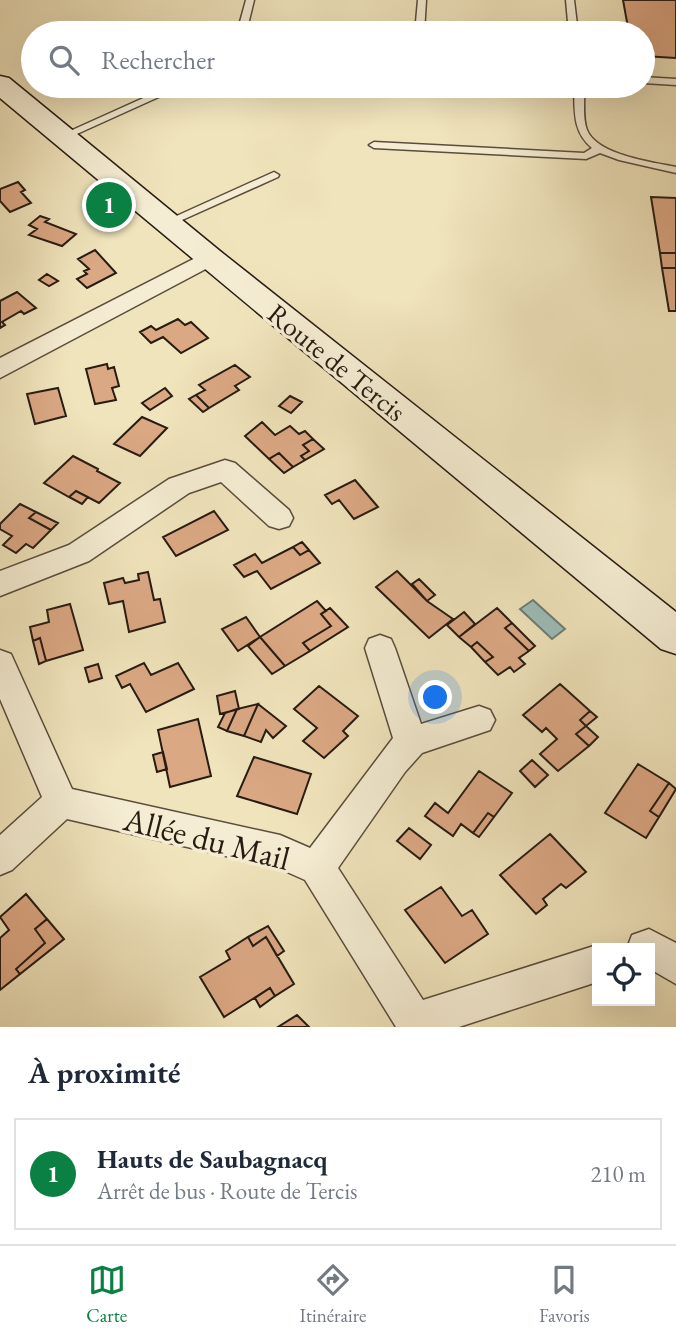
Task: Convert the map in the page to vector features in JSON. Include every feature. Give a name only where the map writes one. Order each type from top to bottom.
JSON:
[{"type":"main road","name":"Route de Tercis","points":[[0,84],[209,258],[676,636]]},
{"type":"street","points":[[0,369],[209,258]]},
{"type":"street","points":[[0,584],[79,553],[178,486],[225,470],[279,519]]},
{"type":"street","points":[[380,648],[411,741]]},
{"type":"street","points":[[0,663],[61,802],[0,858]]},
{"type":"street","points":[[317,868],[393,761],[411,741],[479,720]]},
{"type":"street","name":"Allée du Mail","points":[[61,802],[280,852],[317,868],[416,1025]]},
{"type":"street","points":[[655,951],[676,965]]},
{"type":"street","points":[[416,1025],[592,966]]},
{"type":"lane","points":[[244,21],[250,0]]},
{"type":"lane","points":[[421,21],[422,0]]},
{"type":"lane","points":[[570,0],[573,21]]},
{"type":"lane","points":[[655,81],[676,82]]},
{"type":"lane","points":[[64,136],[151,98]]},
{"type":"lane","points":[[580,98],[582,132],[599,149],[676,170]]},
{"type":"lane","points":[[374,145],[586,156],[599,149]]},
{"type":"lane","points":[[167,223],[274,175]]},
{"type":"water","points":[[533,600],[565,629],[552,639],[520,609]]},
{"type":"building","points":[[623,0],[676,0],[676,58],[655,57],[655,21],[627,21]]},
{"type":"building","points":[[18,182],[25,190],[21,192],[31,203],[10,212],[0,201],[0,189]]},
{"type":"building","points":[[651,197],[676,198],[676,253],[660,253]]},
{"type":"building","points":[[40,216],[49,219],[45,222],[76,234],[62,246],[29,235],[37,229],[29,225]]},
{"type":"building","points":[[95,250],[116,273],[87,288],[77,279],[87,274],[84,271],[89,269],[78,259]]},
{"type":"building","points":[[660,253],[676,253],[676,268],[662,268]]},
{"type":"building","points":[[662,268],[676,268],[676,311],[669,311]]},
{"type":"building","points":[[47,274],[58,281],[49,286],[39,280]]},
{"type":"building","points":[[17,292],[36,308],[24,314],[21,311],[2,322],[5,325],[0,328],[0,301]]},
{"type":"building","points":[[178,319],[185,325],[191,322],[208,338],[181,353],[163,337],[151,343],[140,332],[151,326],[156,330]]},
{"type":"building","points":[[107,364],[108,369],[114,367],[119,386],[112,388],[116,400],[95,404],[86,369]]},
{"type":"building","points":[[235,365],[250,377],[235,386],[239,390],[209,408],[196,395],[205,390],[199,385]]},
{"type":"building","points":[[58,388],[66,416],[35,424],[27,394]]},
{"type":"building","points":[[165,388],[172,396],[150,410],[142,403]]},
{"type":"building","points":[[196,395],[209,408],[203,412],[189,399]]},
{"type":"building","points":[[290,396],[302,402],[291,413],[279,406]]},
{"type":"building","points":[[142,417],[167,428],[140,456],[114,444]]},
{"type":"building","points":[[262,422],[275,435],[290,426],[299,434],[305,431],[313,439],[303,445],[309,451],[301,456],[305,460],[293,467],[279,453],[269,459],[245,436]]},
{"type":"building","points":[[313,439],[324,449],[305,460],[301,456],[309,451],[303,445]]},
{"type":"building","points":[[279,453],[293,467],[284,473],[269,459]]},
{"type":"building","points":[[73,456],[120,483],[99,503],[76,491],[69,497],[44,483]]},
{"type":"building","points":[[355,480],[378,507],[354,519],[339,500],[332,504],[325,495]]},
{"type":"building","points":[[76,491],[88,497],[82,504],[69,497]]},
{"type":"building","points":[[20,504],[36,512],[29,518],[51,530],[33,548],[26,544],[16,553],[3,545],[12,536],[0,529],[0,524]]},
{"type":"building","points":[[214,511],[228,530],[176,556],[163,537]]},
{"type":"building","points":[[36,512],[58,523],[51,530],[29,518]]},
{"type":"building","points":[[302,542],[309,550],[300,555],[293,547]]},
{"type":"building","points":[[293,547],[300,555],[309,550],[320,563],[271,589],[257,571],[244,577],[234,565],[255,554],[262,563]]},
{"type":"building","points":[[397,571],[427,601],[453,619],[429,638],[376,587]]},
{"type":"building","points":[[148,572],[154,600],[160,599],[165,622],[129,632],[123,601],[109,604],[104,583],[123,578],[125,583],[139,580],[138,574]]},
{"type":"building","points":[[419,579],[435,595],[427,601],[412,584]]},
{"type":"building","points":[[317,601],[326,611],[321,614],[331,626],[303,643],[310,651],[285,666],[260,637]]},
{"type":"building","points":[[70,604],[83,650],[46,661],[40,638],[33,641],[30,627],[49,622],[47,610]]},
{"type":"building","points":[[330,608],[348,627],[310,651],[303,643],[331,626],[321,614]]},
{"type":"building","points":[[497,608],[512,623],[505,628],[529,651],[519,658],[525,664],[514,672],[510,667],[498,675],[485,662],[493,657],[477,642],[471,647],[459,637]]},
{"type":"building","points":[[464,612],[475,624],[459,637],[447,625]]},
{"type":"building","points":[[246,617],[260,637],[238,651],[222,629]]},
{"type":"building","points":[[512,623],[535,646],[529,651],[505,628]]},
{"type":"building","points":[[260,637],[285,666],[272,674],[248,646]]},
{"type":"building","points":[[40,638],[46,661],[39,664],[33,641]]},
{"type":"building","points":[[477,642],[493,657],[485,662],[471,647]]},
{"type":"building","points":[[144,663],[151,675],[178,663],[194,689],[146,712],[130,684],[122,688],[116,676]]},
{"type":"building","points":[[98,664],[102,678],[89,682],[85,668]]},
{"type":"building","points":[[560,684],[590,711],[580,720],[586,726],[576,734],[589,746],[558,771],[540,754],[557,739],[546,728],[542,732],[523,715]]},
{"type":"building","points":[[319,686],[358,716],[343,731],[348,736],[324,758],[303,741],[317,728],[294,709]]},
{"type":"building","points":[[235,691],[239,709],[220,714],[217,696]]},
{"type":"building","points":[[258,704],[244,736],[227,731],[237,709]]},
{"type":"building","points":[[258,704],[286,726],[273,738],[266,730],[261,742],[244,736]]},
{"type":"building","points":[[237,709],[227,731],[218,727],[225,713]]},
{"type":"building","points":[[590,711],[597,717],[586,726],[580,720]]},
{"type":"building","points":[[198,719],[211,776],[170,787],[158,730]]},
{"type":"building","points":[[586,726],[598,737],[589,746],[576,734]]},
{"type":"building","points":[[163,752],[167,769],[157,772],[153,755]]},
{"type":"building","points":[[254,757],[311,774],[297,814],[237,796]]},
{"type":"building","points":[[532,760],[548,775],[535,787],[520,771]]},
{"type":"building","points":[[638,764],[669,783],[650,811],[659,817],[646,838],[605,813]]},
{"type":"building","points":[[479,771],[512,793],[494,817],[488,813],[473,833],[461,824],[453,836],[425,816],[435,803],[448,813]]},
{"type":"building","points":[[669,783],[676,789],[659,817],[650,811]]},
{"type":"building","points":[[488,813],[494,817],[479,837],[473,833]]},
{"type":"building","points":[[409,828],[431,845],[420,859],[397,841]]},
{"type":"building","points":[[550,834],[586,872],[566,888],[561,884],[543,899],[547,905],[536,914],[500,875]]},
{"type":"building","points":[[441,887],[462,916],[472,910],[488,934],[445,963],[405,910]]},
{"type":"building","points":[[26,894],[47,919],[35,929],[45,943],[16,969],[20,974],[0,990],[0,938],[9,930],[0,917]]},
{"type":"building","points":[[47,919],[64,939],[20,974],[16,969],[45,943],[35,929]]},
{"type":"building","points":[[268,926],[284,951],[277,956],[266,937],[253,946],[248,937]]},
{"type":"building","points":[[248,937],[253,946],[266,937],[294,984],[275,996],[270,988],[224,1017],[200,977],[230,959],[226,951]]},
{"type":"building","points":[[270,988],[275,996],[260,1007],[255,998]]},
{"type":"building","points":[[297,1015],[309,1027],[278,1027]]},
{"type":"place","name":"Hauts de Saubagnacq","points":[[109,205]]}]
